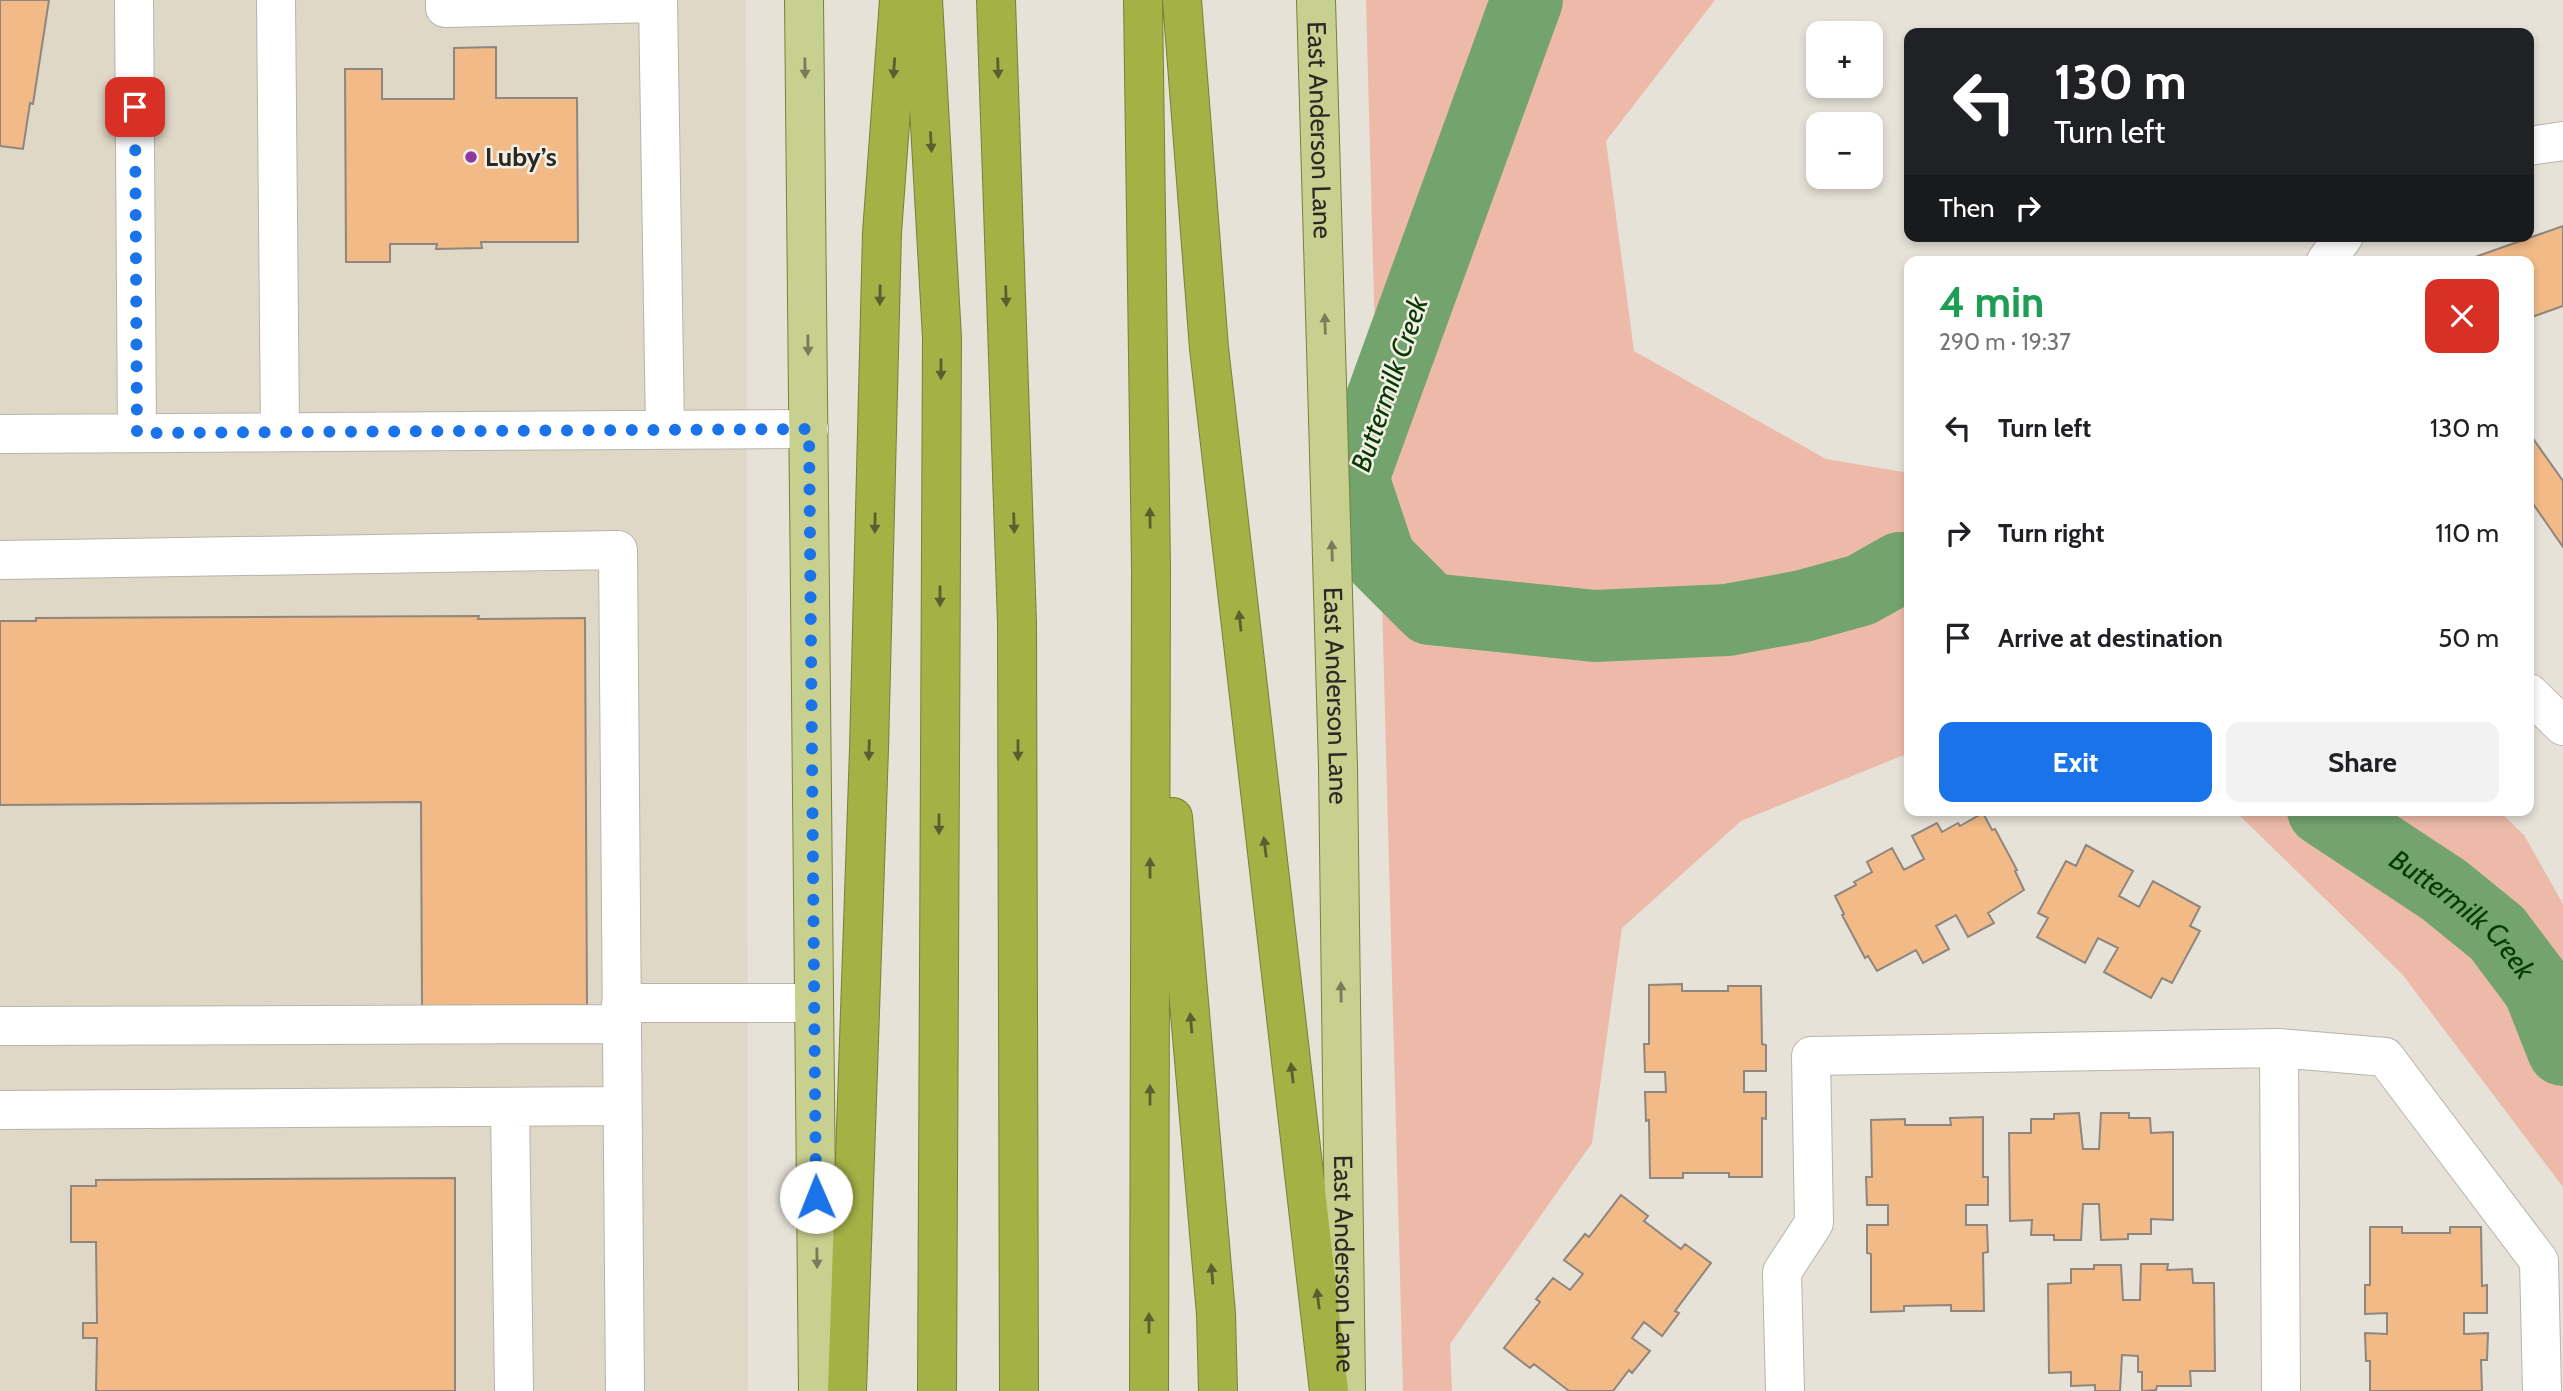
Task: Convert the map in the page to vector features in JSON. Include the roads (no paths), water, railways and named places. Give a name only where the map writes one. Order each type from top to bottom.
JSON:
[{"type":"highway","points":[[847,1391],[869,749],[882,233],[899,0]]},
{"type":"highway","points":[[923,0],[942,338],[937,1391]]},
{"type":"highway","points":[[996,0],[1017,623],[1019,1391]]},
{"type":"highway","points":[[1143,0],[1151,568],[1149,1391]]},
{"type":"highway","points":[[1182,0],[1211,362],[1329,1391]]},
{"type":"highway","points":[[1151,568],[1216,1314],[1218,1391]]},
{"type":"main road","points":[[804,0],[818,1391]]},
{"type":"main road","name":"East Anderson Lane","points":[[1316,0],[1338,767],[1346,1391]]},
{"type":"lane","points":[[134,0],[137,433]]},
{"type":"lane","points":[[276,0],[280,432]]},
{"type":"lane","points":[[444,0],[445,8],[658,2],[665,429]]},
{"type":"lane","points":[[2534,145],[2563,141]]},
{"type":"lane","points":[[0,434],[809,429]]},
{"type":"lane","points":[[0,560],[618,550],[625,1391]]},
{"type":"lane","points":[[2534,698],[2563,726]]},
{"type":"lane","points":[[0,1026],[621,1014],[814,1003]]},
{"type":"lane","points":[[2279,1048],[2281,1391]]},
{"type":"lane","points":[[1785,1391],[1782,1272],[1814,1223],[1811,1056],[2279,1048],[2385,1057],[2539,1261],[2542,1391]]},
{"type":"lane","points":[[0,1110],[622,1106]]},
{"type":"lane","points":[[510,1107],[514,1391]]},
{"type":"waterway","name":"Buttermilk Creek","points":[[1527,0],[1353,478],[1380,559],[1430,609],[1595,626],[1727,620],[1803,606],[1861,590],[1904,568]]},
{"type":"waterway","name":"Buttermilk Creek","points":[[2332,816],[2444,890],[2497,933],[2539,989],[2563,1050]]},
{"type":"place","name":"Luby’s","points":[[471,157]]}]
